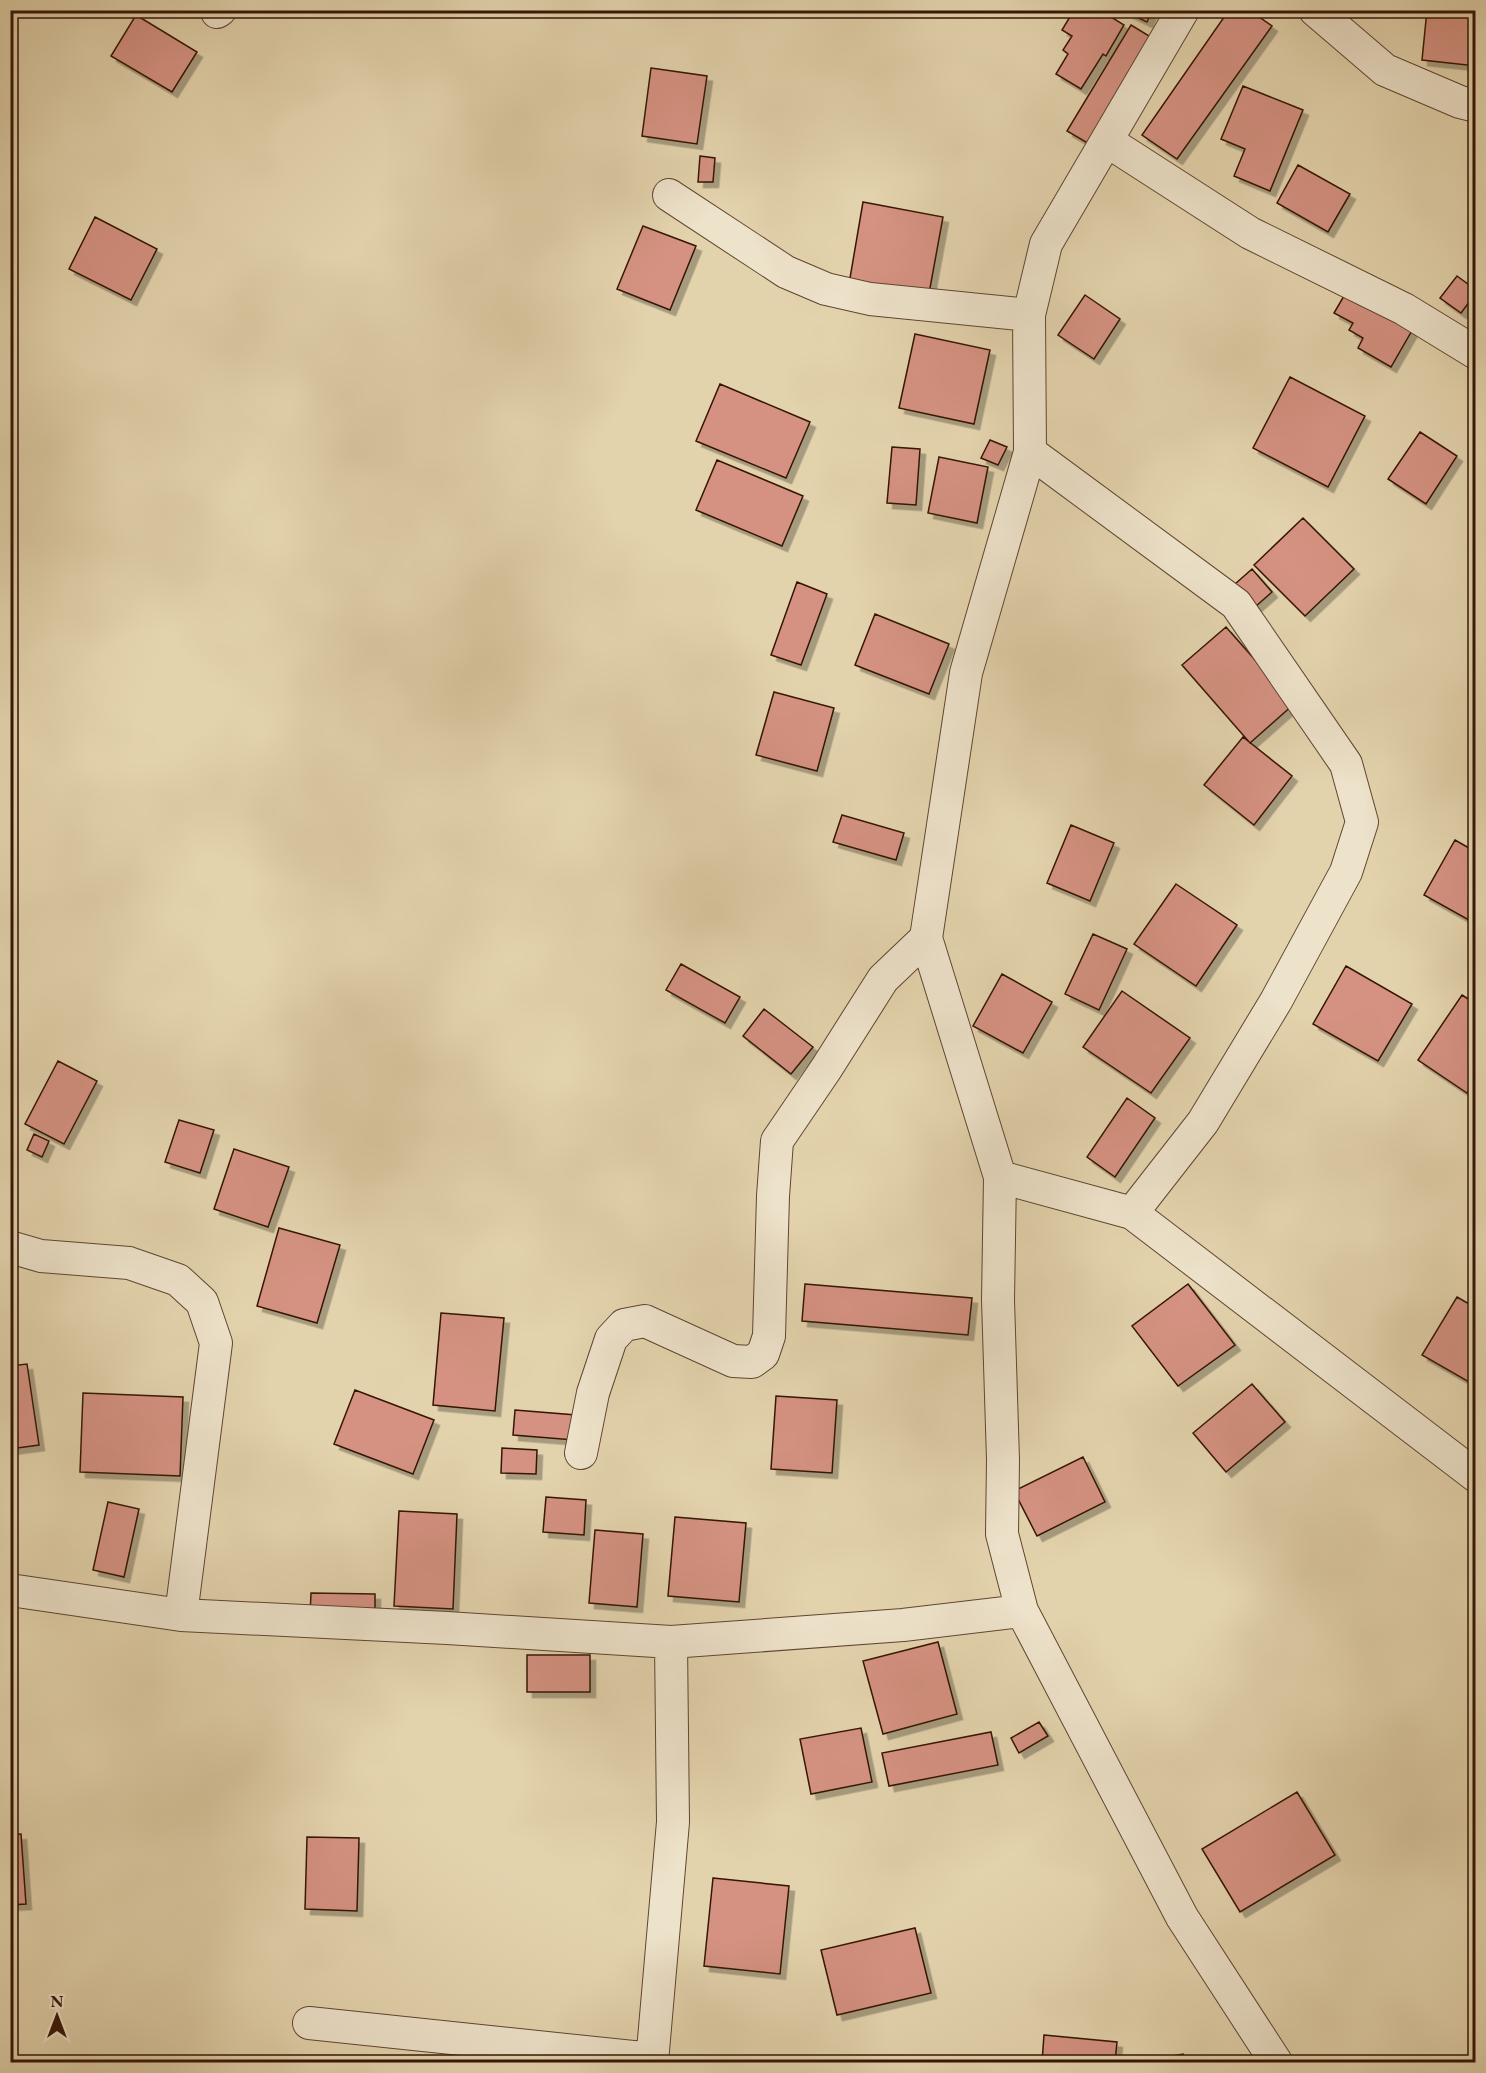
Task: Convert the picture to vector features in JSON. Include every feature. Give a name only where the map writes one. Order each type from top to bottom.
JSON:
[{"type":"street","points":[[1182,10],[1046,244],[1029,315],[1030,452],[966,673],[926,938],[999,1177],[998,1300],[1003,1460],[1002,1534],[1022,1611],[1182,1917],[1276,2062]]},
{"type":"street","points":[[1315,10],[1385,70],[1460,102],[1476,106]]},
{"type":"street","points":[[1107,141],[1250,233],[1404,309],[1476,353]]},
{"type":"street","points":[[669,195],[786,272],[826,290],[870,299],[1029,315]]},
{"type":"street","points":[[1030,452],[1236,604],[1346,764],[1362,822],[1346,872],[1270,1011],[1203,1122],[1132,1213]]},
{"type":"street","points":[[581,1453],[593,1393],[611,1339],[624,1325],[645,1321],[733,1361],[752,1362],[763,1354],[769,1336],[777,1141],[883,979],[926,938]]},
{"type":"street","points":[[999,1177],[1132,1213],[1476,1476]]},
{"type":"street","points":[[10,1247],[41,1256],[129,1263],[178,1280],[202,1302],[216,1343],[181,1615]]},
{"type":"street","points":[[10,1590],[181,1615],[671,1642],[903,1625],[1022,1611]]},
{"type":"street","points":[[309,2023],[652,2061],[673,1822],[671,1642]]},
{"type":"building","points":[[1074,10],[1100,10],[1124,25],[1106,56],[1103,54],[1081,89],[1056,74],[1068,54],[1063,50],[1072,36],[1062,30]]},
{"type":"building","points":[[1122,10],[1152,10],[1147,22]]},
{"type":"building","points":[[1229,10],[1249,10],[1272,26],[1177,159],[1142,135]]},
{"type":"building","points":[[1427,10],[1476,10],[1476,66],[1422,60]]},
{"type":"building","points":[[136,15],[197,52],[172,92],[111,56]]},
{"type":"building","points":[[1131,25],[1154,39],[1091,145],[1067,131]]},
{"type":"building","points":[[651,68],[707,76],[697,144],[642,136]]},
{"type":"building","points":[[1243,86],[1303,110],[1270,191],[1234,176],[1245,149],[1221,139]]},
{"type":"building","points":[[700,156],[715,158],[713,182],[698,182]]},
{"type":"building","points":[[1298,165],[1350,194],[1328,232],[1277,203]]},
{"type":"building","points":[[863,202],[943,217],[928,299],[849,284]]},
{"type":"building","points":[[95,217],[157,249],[131,300],[69,269]]},
{"type":"building","points":[[643,226],[696,246],[670,310],[617,289]]},
{"type":"building","points":[[1457,276],[1476,290],[1461,313],[1440,298]]},
{"type":"building","points":[[1348,289],[1414,327],[1391,367],[1358,348],[1363,338],[1349,330],[1353,323],[1334,313]]},
{"type":"building","points":[[1085,295],[1120,319],[1094,359],[1058,335]]},
{"type":"building","points":[[915,334],[990,350],[974,424],[899,408]]},
{"type":"building","points":[[1290,377],[1365,416],[1328,487],[1253,448]]},
{"type":"building","points":[[720,384],[810,422],[786,478],[696,441]]},
{"type":"building","points":[[1420,432],[1457,456],[1426,504],[1388,479]]},
{"type":"building","points":[[990,440],[1007,447],[998,465],[981,458]]},
{"type":"building","points":[[892,447],[920,449],[916,505],[887,503]]},
{"type":"building","points":[[939,457],[988,467],[977,523],[928,513]]},
{"type":"building","points":[[717,460],[803,496],[782,546],[696,510]]},
{"type":"building","points":[[1303,518],[1354,569],[1305,616],[1254,565]]},
{"type":"building","points":[[1252,569],[1272,592],[1255,607],[1235,584]]},
{"type":"building","points":[[797,582],[827,594],[801,665],[771,655]]},
{"type":"building","points":[[875,614],[949,644],[929,694],[855,665]]},
{"type":"building","points":[[1226,627],[1294,704],[1250,743],[1182,665]]},
{"type":"building","points":[[774,692],[834,708],[817,771],[756,755]]},
{"type":"building","points":[[1243,737],[1292,776],[1254,825],[1204,785]]},
{"type":"building","points":[[842,815],[904,833],[896,860],[833,842]]},
{"type":"building","points":[[1071,825],[1114,843],[1090,901],[1047,883]]},
{"type":"building","points":[[1455,840],[1476,852],[1476,924],[1424,895]]},
{"type":"building","points":[[1176,884],[1237,925],[1196,986],[1134,944]]},
{"type":"building","points":[[1093,934],[1127,949],[1099,1010],[1065,994]]},
{"type":"building","points":[[681,964],[740,997],[725,1023],[666,990]]},
{"type":"building","points":[[1346,966],[1412,1004],[1378,1061],[1313,1024]]},
{"type":"building","points":[[1002,974],[1052,1002],[1023,1053],[973,1026]]},
{"type":"building","points":[[1122,991],[1190,1038],[1151,1093],[1083,1047]]},
{"type":"building","points":[[1462,995],[1476,1004],[1476,1081],[1467,1093],[1418,1060]]},
{"type":"building","points":[[764,1009],[813,1047],[791,1074],[743,1036]]},
{"type":"building","points":[[58,1061],[97,1081],[64,1144],[25,1124]]},
{"type":"building","points":[[1127,1098],[1155,1118],[1115,1177],[1087,1157]]},
{"type":"building","points":[[179,1120],[214,1130],[200,1173],[165,1162]]},
{"type":"building","points":[[34,1134],[49,1141],[42,1157],[27,1150]]},
{"type":"building","points":[[234,1149],[289,1167],[268,1227],[214,1209]]},
{"type":"building","points":[[279,1228],[340,1245],[317,1323],[257,1306]]},
{"type":"building","points":[[805,1284],[972,1298],[968,1335],[802,1321]]},
{"type":"building","points":[[1188,1284],[1235,1345],[1178,1386],[1132,1326]]},
{"type":"building","points":[[1457,1297],[1476,1308],[1476,1386],[1422,1355]]},
{"type":"building","points":[[441,1313],[504,1318],[495,1411],[433,1405]]},
{"type":"building","points":[[27,1364],[39,1445],[10,1449],[10,1366]]},
{"type":"building","points":[[1252,1384],[1285,1422],[1226,1472],[1193,1433]]},
{"type":"building","points":[[355,1390],[434,1420],[413,1474],[334,1444]]},
{"type":"building","points":[[83,1393],[183,1397],[180,1476],[80,1472]]},
{"type":"building","points":[[776,1396],[837,1400],[832,1473],[771,1469]]},
{"type":"building","points":[[515,1410],[576,1415],[574,1440],[513,1435]]},
{"type":"building","points":[[502,1448],[537,1450],[536,1474],[501,1473]]},
{"type":"building","points":[[1083,1457],[1105,1502],[1037,1536],[1014,1491]]},
{"type":"building","points":[[546,1497],[586,1500],[584,1535],[543,1532]]},
{"type":"building","points":[[108,1502],[139,1509],[124,1577],[93,1570]]},
{"type":"building","points":[[399,1511],[457,1514],[453,1609],[394,1606]]},
{"type":"building","points":[[675,1517],[746,1523],[739,1602],[668,1596]]},
{"type":"building","points":[[595,1530],[643,1534],[637,1607],[589,1603]]},
{"type":"building","points":[[311,1593],[375,1594],[375,1617],[310,1615]]},
{"type":"building","points":[[938,1642],[957,1714],[883,1734],[863,1661]]},
{"type":"building","points":[[527,1655],[590,1655],[590,1692],[527,1692]]},
{"type":"building","points":[[1039,1722],[1048,1736],[1019,1753],[1011,1738]]},
{"type":"building","points":[[861,1728],[872,1782],[811,1794],[800,1739]]},
{"type":"building","points":[[991,1732],[998,1765],[889,1786],[882,1753]]},
{"type":"building","points":[[1297,1792],[1335,1855],[1240,1912],[1202,1849]]},
{"type":"building","points":[[21,1834],[26,1904],[10,1905],[10,1835]]},
{"type":"building","points":[[307,1837],[359,1838],[357,1911],[305,1909]]},
{"type":"building","points":[[713,1878],[789,1886],[780,1974],[704,1966]]},
{"type":"building","points":[[915,1928],[931,1993],[837,2015],[821,1950]]},
{"type":"building","points":[[1044,2035],[1117,2042],[1115,2062],[1042,2062]]},
{"type":"building","points":[[1183,2054],[1185,2062],[1138,2062]]}]
